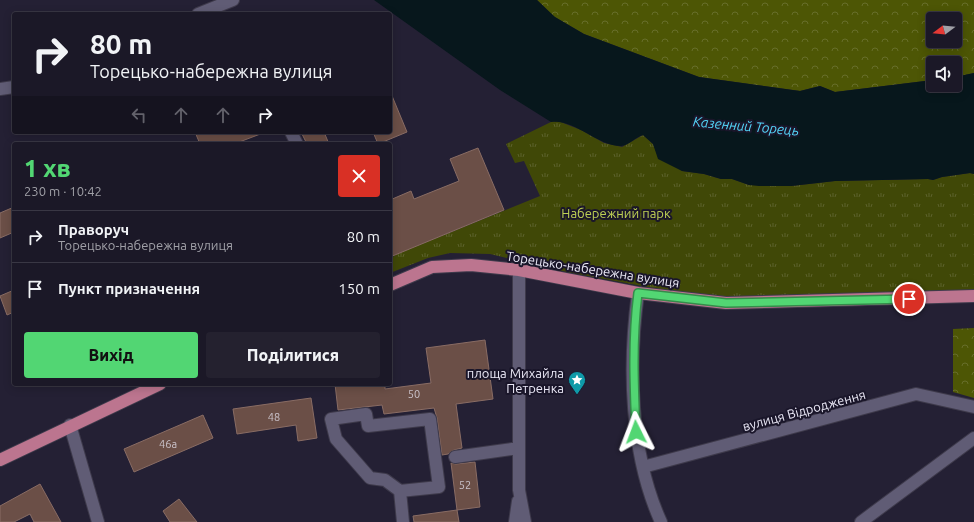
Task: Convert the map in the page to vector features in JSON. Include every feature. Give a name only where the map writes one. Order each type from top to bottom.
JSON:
[{"type":"main road","name":"Торецько-набережна вулиця","points":[[392,284],[432,267],[471,264],[518,270],[638,293],[726,303],[974,296]]},
{"type":"main road","points":[[0,460],[70,425],[156,386]]},
{"type":"street","points":[[203,12],[233,0]]},
{"type":"street","points":[[0,88],[12,87]]},
{"type":"street","points":[[515,522],[519,490],[518,270]]},
{"type":"street","points":[[638,293],[634,323],[633,361],[636,432],[648,487],[661,522]]},
{"type":"street","name":"вулиця Відродження","points":[[643,467],[916,394],[974,407]]},
{"type":"street","points":[[366,414],[368,426],[430,419],[439,487],[400,491],[385,480],[370,478],[336,438],[332,419],[366,414]]},
{"type":"street","points":[[70,425],[98,522]]},
{"type":"street","points":[[861,522],[974,438]]},
{"type":"street","points":[[435,460],[519,448]]},
{"type":"street","points":[[519,490],[525,522]]},
{"type":"street","points":[[400,491],[403,522]]},
{"type":"green space","points":[[537,0],[974,0],[974,73],[962,76],[962,56],[926,56],[926,81],[835,92],[820,86],[800,91],[699,77],[584,34],[553,16]]},
{"type":"green space","name":"Набережний парк","points":[[558,121],[581,130],[604,143],[622,147],[643,135],[653,144],[656,151],[682,171],[704,174],[721,179],[732,179],[749,185],[791,186],[835,181],[933,180],[942,177],[970,173],[974,174],[974,290],[725,297],[669,291],[567,272],[490,254],[450,253],[428,258],[392,272],[392,258],[397,254],[540,196],[524,161],[515,163],[506,144],[551,122]]},
{"type":"green space","points":[[974,328],[974,398],[953,392],[953,329]]},
{"type":"water","name":"Казенний Торець","points":[[374,0],[537,0],[555,17],[584,34],[699,77],[800,91],[820,86],[835,92],[926,81],[926,92],[962,92],[962,76],[974,73],[974,174],[970,173],[942,177],[933,180],[835,181],[791,186],[759,186],[749,185],[732,179],[721,179],[704,174],[682,171],[658,159],[653,144],[643,135],[624,146],[612,145],[603,142],[569,124],[551,122],[500,90]]},
{"type":"building","points":[[392,96],[407,132],[383,142],[377,142],[374,134],[392,134]]},
{"type":"building","points":[[196,134],[260,134],[239,142],[199,142]]},
{"type":"building","points":[[302,134],[325,134],[328,142],[306,142]]},
{"type":"building","points":[[478,148],[504,210],[392,256],[392,199],[411,191],[414,199],[459,181],[450,159]]},
{"type":"building","points":[[12,208],[12,233],[0,238],[0,213]]},
{"type":"building","points":[[12,291],[12,313],[7,315],[0,296]]},
{"type":"building","points":[[485,340],[493,399],[456,404],[462,448],[454,450],[448,454],[442,455],[437,418],[434,408],[384,414],[382,405],[338,410],[335,386],[385,386],[385,389],[431,383],[426,348]]},
{"type":"building","points":[[311,398],[317,438],[298,441],[296,425],[237,434],[233,409]]},
{"type":"building","points":[[203,415],[213,438],[134,472],[124,449]]},
{"type":"building","points":[[475,462],[480,507],[457,510],[451,463],[456,464]]},
{"type":"building","points":[[40,484],[61,522],[34,522],[30,514],[14,522],[0,522],[0,506]]},
{"type":"building","points":[[179,499],[197,522],[170,522],[163,511]]},
{"type":"building","points":[[457,510],[459,522],[414,522],[413,516]]},
{"type":"place","name":"площа Михайла Петренка","points":[[577,395]]},
{"type":"route","points":[[636,432],[633,361],[634,323],[638,293],[726,303],[909,299]]}]
